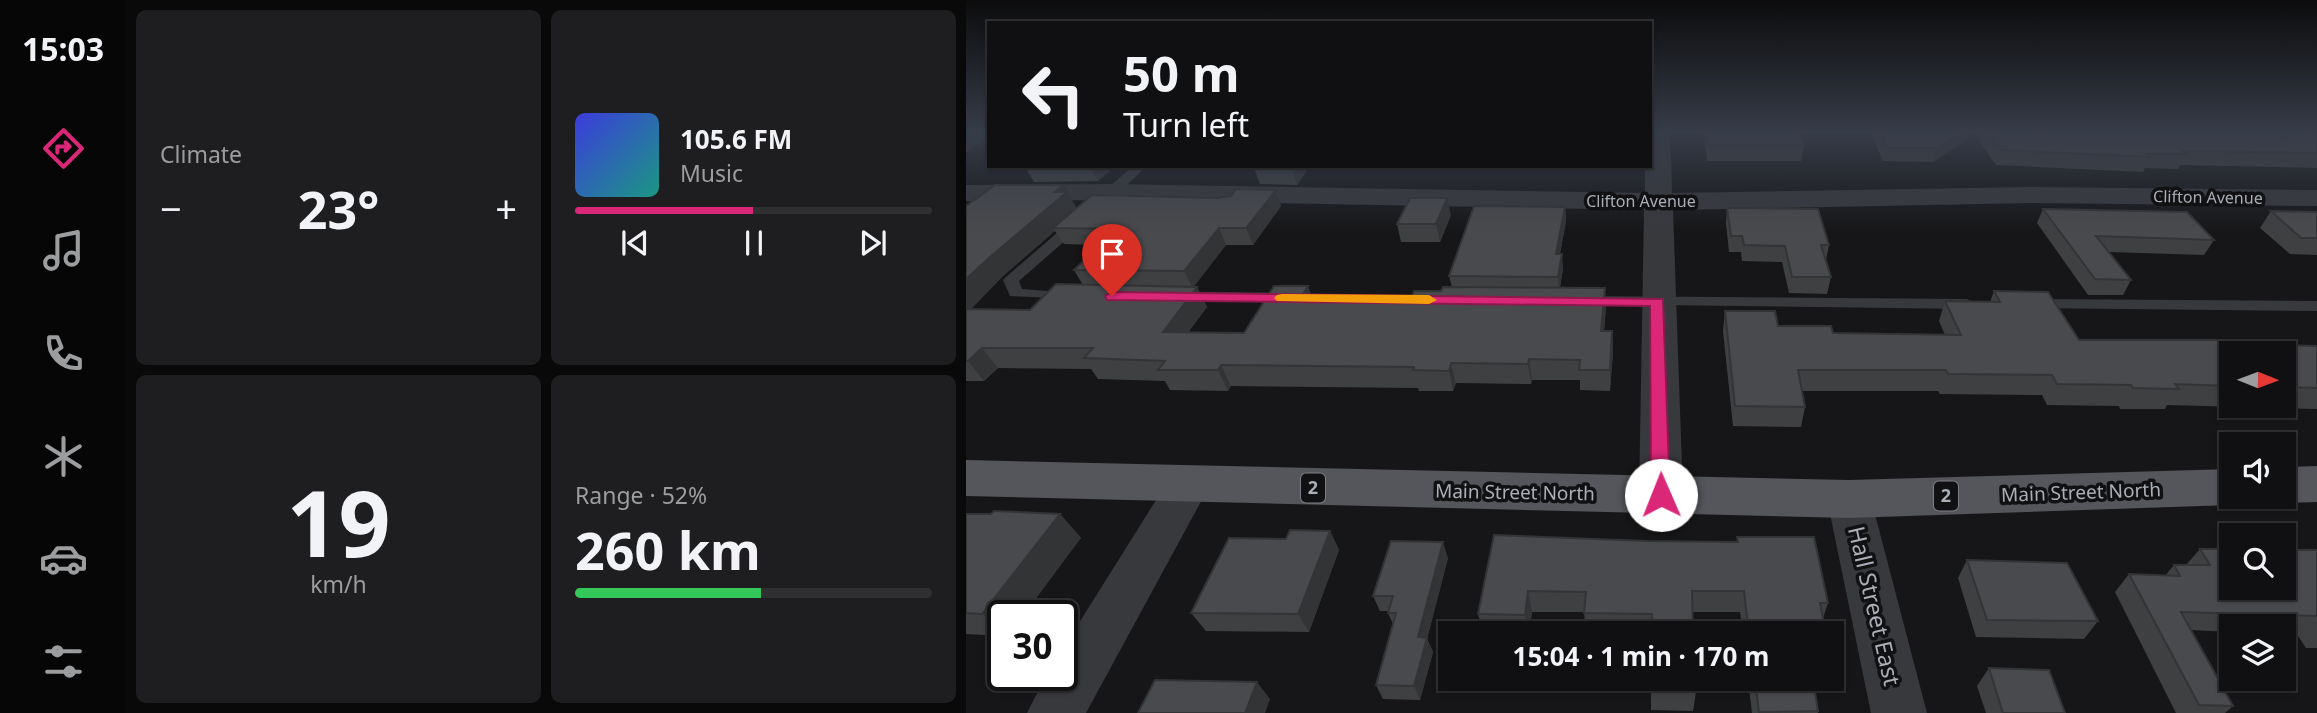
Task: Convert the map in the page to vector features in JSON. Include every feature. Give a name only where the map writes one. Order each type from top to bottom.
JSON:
[{"type":"main road","name":"Main Street North","points":[[966,478],[1849,499],[2219,487]]},
{"type":"main road","points":[[2296,485],[2317,484]]},
{"type":"street","points":[[1658,165],[1661,495]]},
{"type":"street","points":[[966,186],[989,168]]},
{"type":"street","name":"Clifton Avenue","points":[[966,192],[1112,192],[1657,202],[2030,194],[2317,198]]},
{"type":"street","points":[[1055,713],[1188,485]]},
{"type":"street","name":"Hall Street East","points":[[1849,499],[1899,713]]},
{"type":"lane","points":[[1086,296],[1031,296],[1016,293],[1011,280],[1139,168]]},
{"type":"lane","points":[[1156,297],[1309,298]]},
{"type":"lane","points":[[1560,301],[1987,304]]},
{"type":"lane","points":[[2015,304],[2317,306]]},
{"type":"building","points":[[995,185],[1064,185],[1055,192],[1067,192],[966,279],[966,206]]},
{"type":"building","points":[[1236,189],[1276,190],[1246,228],[1219,228],[1184,271],[1074,270],[1116,229],[1053,228],[1092,195],[1216,198],[1231,196]]},
{"type":"building","points":[[1410,198],[1447,198],[1436,224],[1397,224]]},
{"type":"building","points":[[1474,206],[1565,207],[1556,254],[1562,254],[1558,277],[1449,276]]},
{"type":"building","points":[[1727,208],[1818,209],[1829,245],[1821,245],[1831,277],[1792,277],[1785,246],[1744,245],[1742,236],[1731,236]]},
{"type":"building","points":[[2043,209],[2187,212],[2214,240],[2096,236],[2131,280],[2095,279]]},
{"type":"building","points":[[2271,211],[2317,212],[2317,238],[2301,238]]},
{"type":"building","points":[[1056,284],[1197,287],[1163,332],[1244,333],[1274,286],[1308,286],[1302,296],[1412,297],[1414,291],[1441,291],[1443,287],[1605,288],[1601,331],[1612,331],[1610,370],[1579,370],[1580,360],[1529,359],[1528,364],[1451,363],[1449,371],[1413,370],[1414,367],[1221,365],[1218,370],[1158,370],[1165,361],[1084,358],[1093,348],[982,348],[966,361],[966,309],[1030,310]]},
{"type":"building","points":[[1994,291],[2048,292],[2079,340],[2242,341],[2219,341],[2219,386],[2175,384],[2179,389],[2133,388],[2131,385],[2057,384],[2052,375],[1948,374],[1946,370],[1798,370],[1805,407],[1735,406],[1725,311],[1775,311],[1778,326],[1831,326],[1833,333],[1961,335],[1945,301],[2000,302]]},
{"type":"building","points":[[2296,345],[2317,346],[2317,388],[2296,387]]},
{"type":"building","points":[[994,511],[1060,514],[993,600],[987,600],[987,608],[982,614],[966,613],[966,514],[991,514]]},
{"type":"building","points":[[1290,530],[1330,531],[1298,614],[1191,613],[1229,538],[1286,539]]},
{"type":"building","points":[[1494,535],[1738,542],[1737,537],[1814,537],[1828,603],[1820,603],[1823,621],[1747,621],[1744,591],[1692,591],[1693,621],[1652,621],[1652,614],[1584,613],[1586,592],[1528,591],[1525,615],[1478,614]]},
{"type":"building","points":[[1391,541],[1443,542],[1418,637],[1427,638],[1414,686],[1376,685],[1396,613],[1388,613],[1393,596],[1373,596]]},
{"type":"building","points":[[2200,549],[2219,549],[2219,600],[2296,600],[2296,550],[2317,550],[2317,616],[2181,612],[2219,681],[2219,691],[2225,691],[2233,706],[2199,705],[2129,574],[2180,576],[2174,565],[2210,565]]},
{"type":"building","points":[[1967,560],[2067,563],[2098,621],[1987,620]]},
{"type":"building","points":[[1989,668],[2049,670],[2065,713],[2003,713]]},
{"type":"building","points":[[1155,680],[1257,682],[1245,713],[1138,713]]},
{"type":"building","points":[[1756,691],[1815,691],[1818,711],[1759,712]]},
{"type":"slow traffic","points":[[1282,298],[1429,300]]},
{"type":"route","points":[[1112,296],[1658,302],[1661,495]]}]
